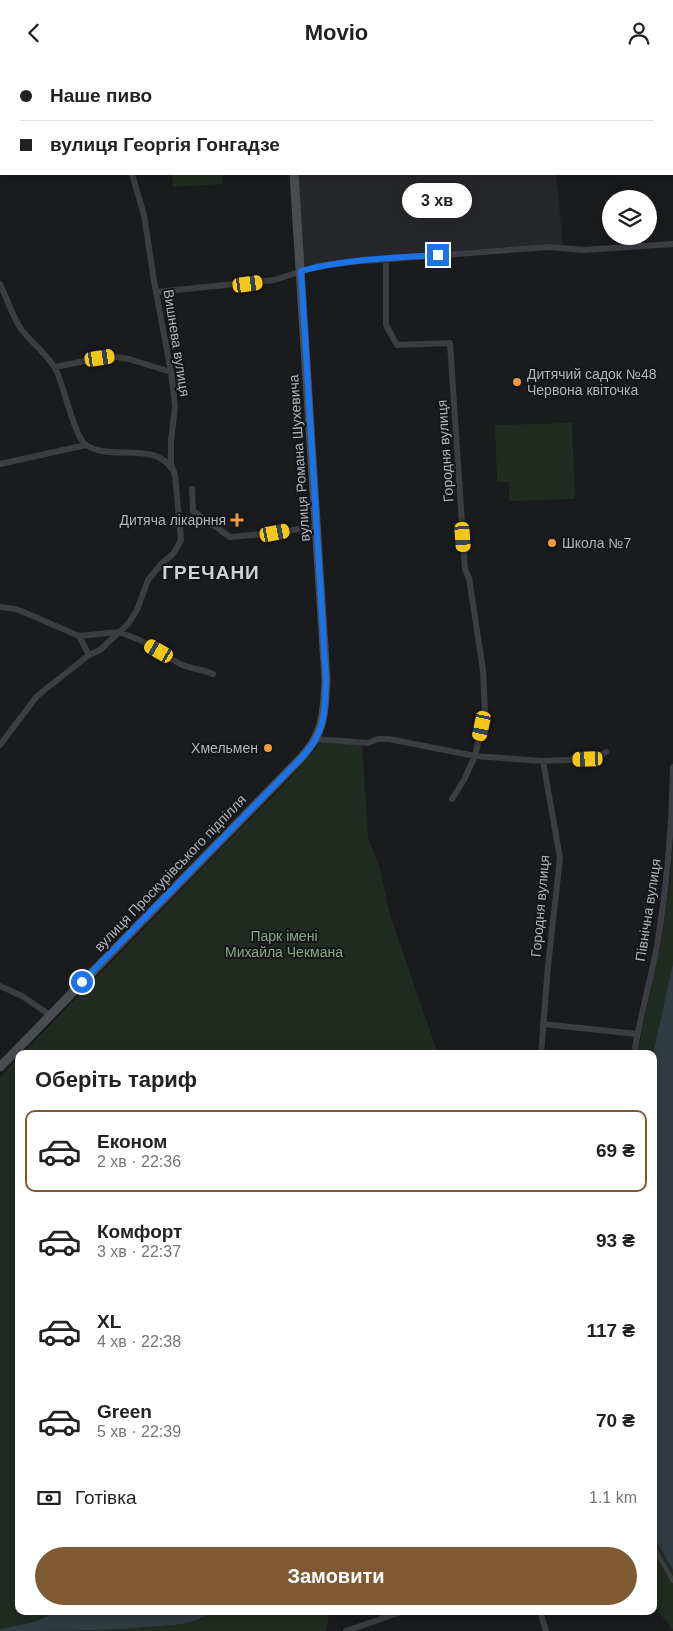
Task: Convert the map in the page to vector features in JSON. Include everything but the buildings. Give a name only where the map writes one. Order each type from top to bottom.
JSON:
[{"type":"main road","name":"вулиця Романа Шухевича","points":[[294,175],[326,680],[323,717],[316,739]]},
{"type":"main road","name":"вулиця Проскурівського підпілля","points":[[16,1050],[302,757],[316,739]]},
{"type":"main road","name":"вулиця Проскурівського підпілля","points":[[0,1067],[15,1051]]},
{"type":"street","name":"Вишнева вулиця","points":[[0,745],[38,696],[89,655],[100,650],[128,624],[137,610],[148,580],[162,563],[173,554],[181,541],[175,475],[171,465],[171,441],[175,406],[171,372],[144,215],[132,175]]},
{"type":"street","points":[[157,292],[274,280],[318,266],[386,258],[549,247],[584,250],[673,244]]},
{"type":"street","name":"Городня вулиця","points":[[386,258],[386,325],[397,345],[450,343],[465,569],[483,670],[485,712],[475,756]]},
{"type":"street","points":[[0,284],[20,328],[55,367],[72,417],[81,439],[86,445],[95,449],[142,453],[162,458],[170,465],[175,475]]},
{"type":"street","points":[[55,367],[110,356],[129,359],[171,372]]},
{"type":"street","points":[[0,464],[86,445]]},
{"type":"street","points":[[192,489],[193,511],[230,537],[299,529],[317,529]]},
{"type":"street","points":[[0,607],[16,609],[79,636],[119,632],[140,640],[180,664],[213,674]]},
{"type":"street","points":[[79,636],[89,655]]},
{"type":"street","points":[[316,739],[368,743],[378,739],[389,739],[475,756],[543,761],[588,759],[598,757],[606,751]]},
{"type":"street","points":[[452,799],[475,756]]},
{"type":"street","name":"Городня вулиця","points":[[541,1050],[560,857],[543,761]]},
{"type":"street","name":"Північна вулиця","points":[[635,1050],[657,947],[667,880],[673,767]]},
{"type":"street","points":[[0,986],[22,996],[50,1015]]},
{"type":"street","points":[[543,1024],[637,1034]]},
{"type":"street","points":[[657,1554],[673,1581]]},
{"type":"street","points":[[346,1631],[392,1615]]},
{"type":"street","points":[[541,1615],[546,1631]]},
{"type":"shaded area","points":[[297,175],[556,175],[563,246],[549,244],[386,256],[350,259],[304,267]]},
{"type":"shaded area","points":[[673,963],[673,1570],[657,1543],[657,1050],[654,1050]]},
{"type":"shaded area","points":[[50,1615],[207,1615],[194,1621],[176,1625],[102,1630],[0,1631],[0,1629],[34,1622]]},
{"type":"green space","points":[[172,175],[222,175],[223,184],[173,187]]},
{"type":"green space","points":[[572,423],[575,499],[509,501],[509,482],[497,482],[495,425]]},
{"type":"green space","name":"Парк імені Михайла Чекмана","points":[[321,739],[362,743],[368,837],[380,869],[390,915],[437,1050],[26,1050],[289,779],[315,750]]},
{"type":"green space","points":[[673,843],[673,963],[654,1050],[638,1050],[660,947],[670,880]]},
{"type":"green space","points":[[15,1061],[15,1615],[50,1615],[34,1622],[0,1629],[0,1077]]},
{"type":"green space","points":[[657,1543],[673,1570],[673,1630],[657,1610]]},
{"type":"green space","points":[[208,1615],[329,1615],[326,1631],[72,1631],[173,1625],[201,1619]]},
{"type":"place","name":"Дитячий садок №48 Червона квіточка","points":[[517,382]]},
{"type":"place","name":"Дитяча лікарння","points":[[237,520]]},
{"type":"place","name":"Школа №7","points":[[552,543]]},
{"type":"place","name":"Хмельмен","points":[[268,748]]},
{"type":"district","name":"ГРЕЧАНИ","points":[[211,572]]},
{"type":"route","points":[[82,982],[302,757],[316,739],[320,730],[326,680],[301,271],[318,266],[350,262],[438,255]]}]
